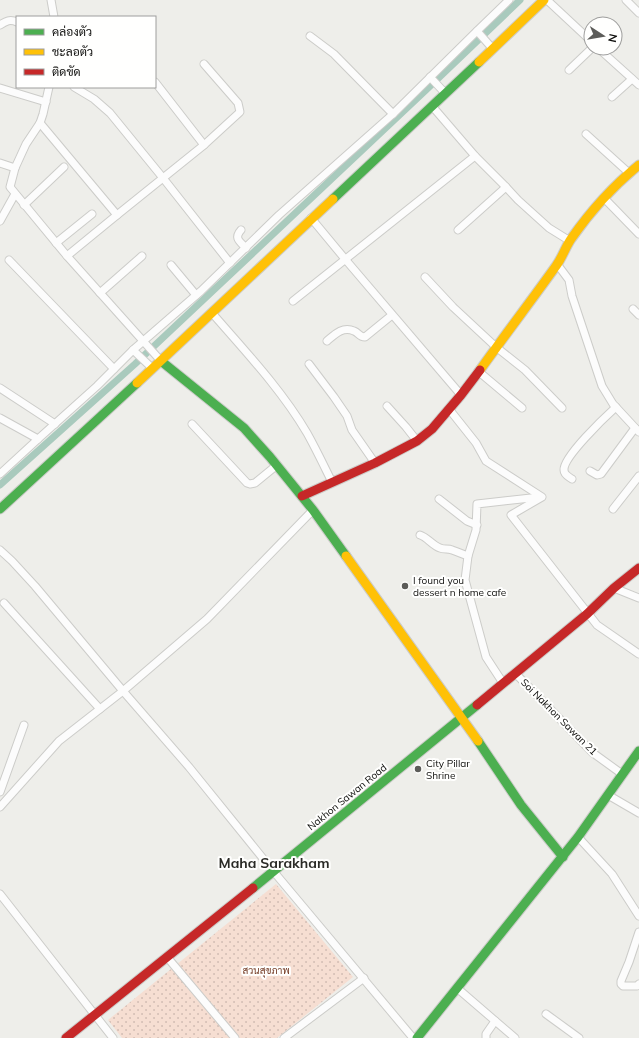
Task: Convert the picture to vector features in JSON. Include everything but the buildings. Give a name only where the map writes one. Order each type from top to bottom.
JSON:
[{"type":"street","points":[[51,0],[54,16]]},
{"type":"street","points":[[0,474],[97,386],[133,350],[196,295],[279,215],[432,78],[509,0]]},
{"type":"street","points":[[0,509],[161,361],[311,218],[432,106],[444,91],[491,47],[546,0],[583,34]]},
{"type":"street","points":[[626,0],[639,13]]},
{"type":"street","points":[[0,25],[8,20],[16,22]]},
{"type":"street","points":[[478,32],[491,47]]},
{"type":"street","points":[[310,36],[334,54],[393,114]]},
{"type":"street","points":[[569,70],[584,56]]},
{"type":"street","points":[[607,56],[639,85]]},
{"type":"street","points":[[67,256],[204,145],[240,112],[238,103],[204,64]]},
{"type":"street","points":[[432,78],[444,91]]},
{"type":"street","points":[[612,97],[632,79]]},
{"type":"street","points":[[156,83],[204,145]]},
{"type":"street","points":[[0,88],[46,102]]},
{"type":"street","points":[[49,88],[40,123],[26,144],[14,168],[10,187],[67,256],[161,361],[244,428],[277,465],[313,510],[461,717],[521,805],[563,857]]},
{"type":"street","points":[[76,88],[94,99],[110,113],[230,263]]},
{"type":"street","points":[[432,106],[475,156],[518,200],[549,228],[570,241]]},
{"type":"street","points":[[40,123],[117,215]]},
{"type":"street","points":[[586,134],[629,173]]},
{"type":"street","points":[[293,301],[475,156]]},
{"type":"street","points":[[0,163],[14,168]]},
{"type":"street","points":[[302,496],[375,463],[417,441],[432,429],[461,395],[557,264],[570,241],[585,220],[604,198],[639,165]]},
{"type":"street","points":[[24,205],[64,167]]},
{"type":"street","points":[[458,230],[506,187]]},
{"type":"street","points":[[0,221],[15,194]]},
{"type":"street","points":[[604,198],[639,234]]},
{"type":"street","points":[[56,243],[92,214]]},
{"type":"street","points":[[311,218],[345,260],[461,395]]},
{"type":"street","points":[[241,230],[237,237],[246,248]]},
{"type":"street","points":[[100,293],[142,256]]},
{"type":"street","points":[[9,260],[114,369]]},
{"type":"street","points":[[557,264],[569,280],[572,296],[602,386],[615,405],[637,430],[601,474],[598,475],[590,471]]},
{"type":"street","points":[[171,265],[196,295]]},
{"type":"street","points":[[425,277],[453,307],[496,347],[525,370],[562,408]]},
{"type":"street","points":[[632,309],[639,315]]},
{"type":"street","points":[[212,312],[282,396],[307,433],[332,482]]},
{"type":"street","points":[[327,341],[342,330],[354,331],[361,337],[365,337],[392,315]]},
{"type":"street","points":[[133,350],[152,368]]},
{"type":"street","points":[[308,364],[347,416],[352,430],[375,463]]},
{"type":"street","points":[[478,371],[522,408]]},
{"type":"street","points":[[0,388],[55,424]]},
{"type":"street","points":[[577,441],[595,421],[615,405]]},
{"type":"street","points":[[572,479],[564,473],[564,466],[578,447],[615,405]]},
{"type":"street","points":[[387,406],[406,426],[417,441]]},
{"type":"street","points":[[450,409],[476,443],[486,460],[542,497]]},
{"type":"street","points":[[0,418],[38,439]]},
{"type":"street","points":[[192,424],[247,483],[255,483],[277,465]]},
{"type":"street","points":[[613,509],[639,476]]},
{"type":"street","points":[[503,683],[486,657],[465,580],[468,556],[477,525],[477,504],[542,497]]},
{"type":"street","points":[[542,497],[511,515],[597,625],[639,654]]},
{"type":"street","points":[[439,499],[467,521],[477,525]]},
{"type":"street","points":[[0,807],[59,741],[123,691],[207,619],[313,510]]},
{"type":"street","points":[[420,535],[440,548],[450,548],[468,556]]},
{"type":"street","points":[[0,550],[35,586],[189,767],[274,872],[413,1038]]},
{"type":"street","name":"Nakhon Sawan Road","points":[[66,1038],[274,872],[587,614],[614,588],[639,568]]},
{"type":"street","points":[[614,588],[639,598]]},
{"type":"street","points":[[4,603],[100,709]]},
{"type":"street","name":"Soi Nakhon Sawan 21","points":[[515,673],[593,753],[622,774]]},
{"type":"street","points":[[0,792],[24,725]]},
{"type":"street","points":[[417,1038],[563,857],[639,751]]},
{"type":"street","points":[[608,795],[639,813]]},
{"type":"street","points":[[578,837],[612,874],[639,916]]},
{"type":"street","points":[[0,894],[113,1038]]},
{"type":"street","points":[[639,932],[621,981],[623,986],[637,986],[639,984]]},
{"type":"street","points":[[167,957],[235,1038]]},
{"type":"street","points":[[284,1038],[293,1035],[364,978]]},
{"type":"street","points":[[457,988],[515,1038]]},
{"type":"street","points":[[546,1014],[579,1038]]},
{"type":"street","points":[[486,1038],[486,1034],[495,1021]]},
{"type":"green space","name":"สวนสุขภาพ","points":[[276,884],[353,977],[277,1038],[122,1038],[108,1020]]},
{"type":"waterway","points":[[0,485],[135,364],[520,0]]},
{"type":"traffic: fast","points":[[333,199],[479,62]]},
{"type":"traffic: fast","points":[[161,361],[244,428],[270,457],[313,510],[346,556]]},
{"type":"traffic: fast","points":[[0,509],[137,383]]},
{"type":"traffic: fast","points":[[253,888],[477,705]]},
{"type":"traffic: fast","points":[[478,741],[521,805],[563,857]]},
{"type":"traffic: fast","points":[[417,1038],[578,837],[639,751]]},
{"type":"traffic: slow","points":[[479,62],[544,0]]},
{"type":"traffic: slow","points":[[480,370],[556,266],[571,239],[586,219],[602,200],[639,165]]},
{"type":"traffic: slow","points":[[137,383],[333,199]]},
{"type":"traffic: slow","points":[[346,556],[478,741]]},
{"type":"traffic: jam","points":[[302,496],[375,463],[417,441],[432,429],[480,370]]},
{"type":"traffic: jam","points":[[477,705],[587,614],[614,588],[639,568]]},
{"type":"traffic: jam","points":[[66,1038],[253,888]]},
{"type":"place","name":"I found you dessert n home cafe","points":[[405,586]]},
{"type":"place","name":"City Pillar Shrine","points":[[418,769]]},
{"type":"district","name":"Maha Sarakham","points":[[274,863]]}]
